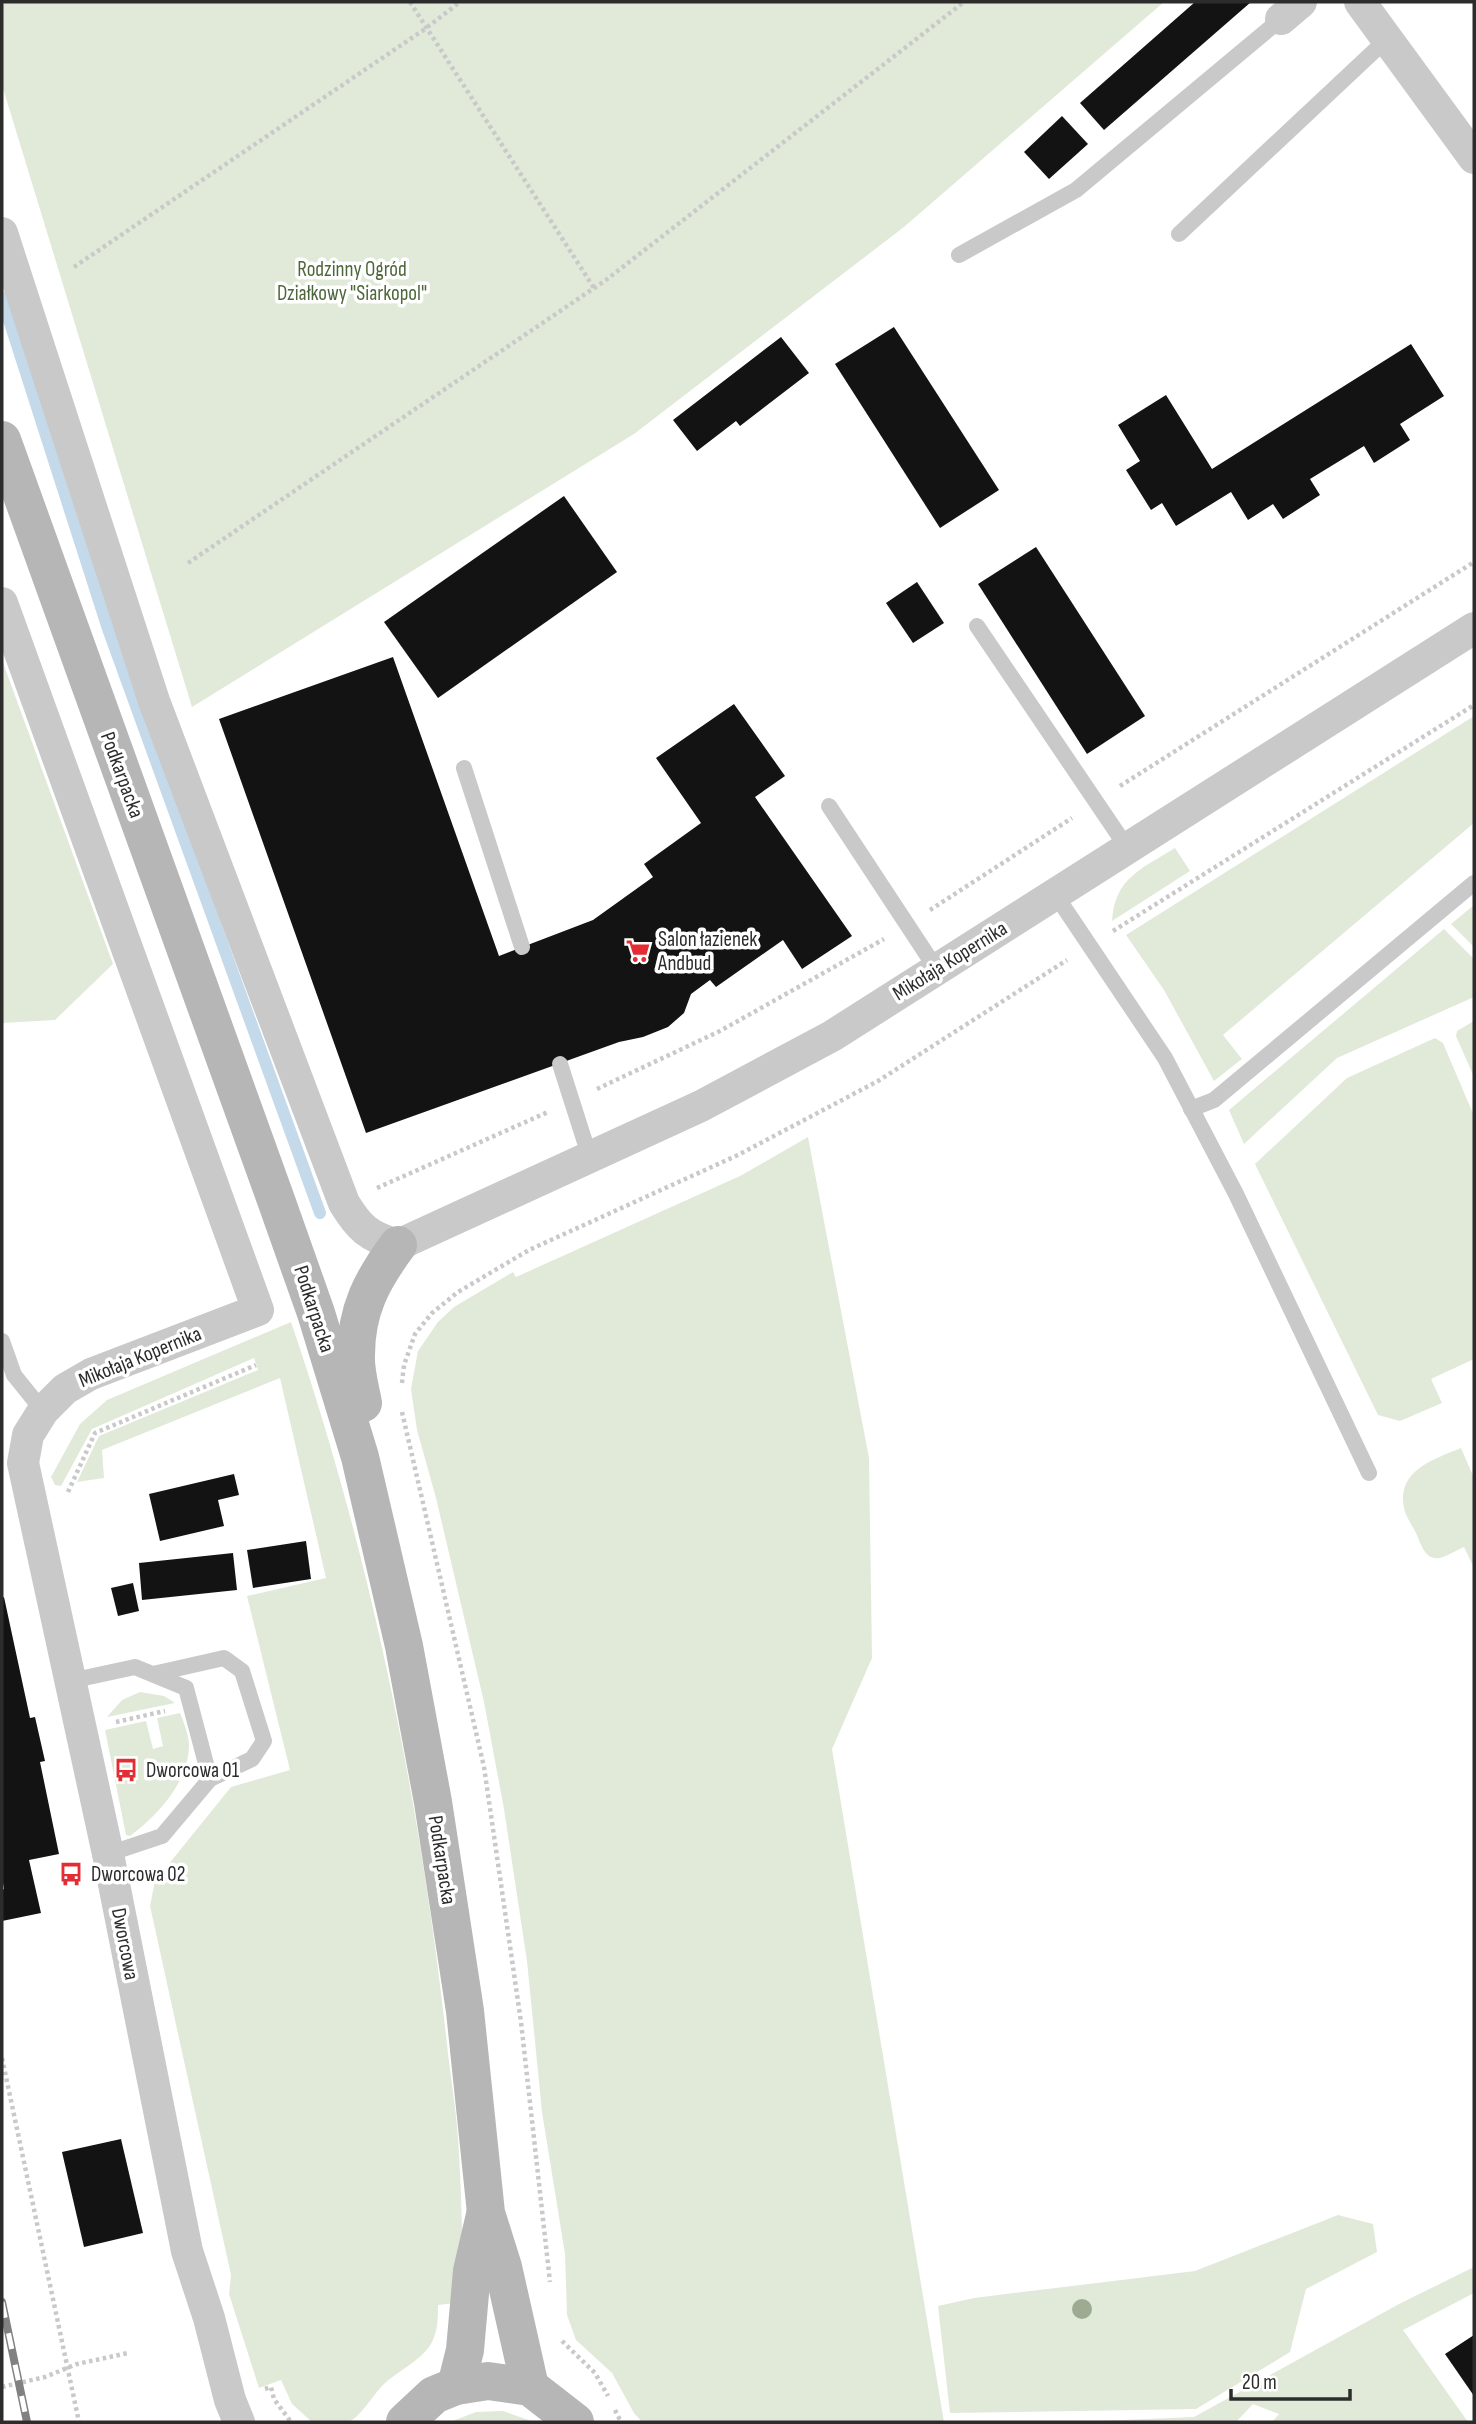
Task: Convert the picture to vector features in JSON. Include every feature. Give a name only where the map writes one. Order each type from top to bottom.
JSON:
[{"type":"main road","name":"Podkarpacka","points":[[2,440],[316,1313],[360,1457],[404,1646],[433,1802],[465,2011],[486,2213],[502,2267],[530,2387]]},
{"type":"main road","points":[[360,1457],[363,1403],[355,1356],[358,1327],[367,1293],[398,1245]]},
{"type":"main road","name":"Podkarpacka","points":[[456,2386],[465,2350],[472,2271],[486,2213]]},
{"type":"main road","points":[[405,2422],[434,2395],[456,2386],[488,2381],[530,2387],[575,2422]]},
{"type":"street","points":[[1360,2],[1474,159]]},
{"type":"street","points":[[2,233],[154,701],[344,1203],[357,1225],[377,1240],[398,1245]]},
{"type":"street","name":"Mikołaja Kopernika","points":[[2,603],[258,1310],[91,1374],[65,1389],[43,1411],[28,1435],[23,1463]]},
{"type":"street","name":"Mikołaja Kopernika","points":[[398,1245],[701,1106],[832,1036],[1474,628]]},
{"type":"street","name":"Dworcowa","points":[[23,1463],[108,1854],[187,2251],[209,2318],[230,2400],[239,2422]]},
{"type":"lane","points":[[959,255],[1076,190],[1291,10]]},
{"type":"lane","points":[[1179,234],[1387,39]]},
{"type":"lane","points":[[977,626],[1128,849]]},
{"type":"lane","points":[[464,768],[522,947]]},
{"type":"lane","points":[[829,806],[937,970]]},
{"type":"lane","points":[[1191,1109],[1214,1100],[1474,883]]},
{"type":"lane","points":[[1055,894],[1165,1058],[1236,1194],[1369,1473]]},
{"type":"lane","points":[[560,1064],[590,1158]]},
{"type":"lane","points":[[2,1341],[14,1375],[43,1411]]},
{"type":"lane","points":[[108,1854],[162,1836],[210,1779],[251,1759],[264,1741],[242,1671],[224,1658],[153,1674]]},
{"type":"lane","points":[[70,1681],[135,1667],[186,1688],[210,1779]]},
{"type":"path","points":[[410,2],[594,288]]},
{"type":"path","points":[[74,267],[425,29],[460,2]]},
{"type":"path","points":[[188,563],[594,288],[964,2]]},
{"type":"path","points":[[1119,787],[1474,562]]},
{"type":"path","points":[[1113,931],[1474,705]]},
{"type":"path","points":[[920,916],[1080,812]]},
{"type":"path","points":[[591,1092],[720,1031],[893,933]]},
{"type":"path","points":[[401,1387],[404,1365],[415,1334],[432,1312],[458,1292],[529,1250],[738,1155],[878,1081],[1073,956]]},
{"type":"path","points":[[344,1203],[555,1110]]},
{"type":"path","points":[[32,1503],[67,1494],[95,1433],[256,1365]]},
{"type":"path","points":[[401,1408],[484,1767],[521,2022],[551,2290]]},
{"type":"path","points":[[80,1729],[190,1706]]},
{"type":"path","points":[[2,2058],[79,2422]]},
{"type":"path","points":[[559,2336],[595,2373],[609,2397]]},
{"type":"path","points":[[2,2387],[45,2377],[77,2364],[128,2353]]},
{"type":"path","points":[[615,2409],[621,2422]]},
{"type":"green space","name":"Rodzinny Ogród Działkowy \"Siarkopol\"","points":[[2,2],[1164,2],[904,227],[634,434],[192,707],[2,85]]},
{"type":"green space","points":[[2,660],[113,964],[55,1020],[2,1023]]},
{"type":"green space","points":[[1474,716],[1474,823],[1223,1035],[1242,1059],[1214,1081],[1164,990],[1126,935]]},
{"type":"green space","points":[[1175,848],[1190,871],[1112,921],[1118,894],[1125,884],[1141,869]]},
{"type":"green space","points":[[1474,905],[1474,947],[1451,924]]},
{"type":"green space","points":[[1444,929],[1474,959],[1474,997],[1337,1058],[1244,1144],[1229,1110]]},
{"type":"green space","points":[[1474,1021],[1474,1077],[1456,1036],[1457,1031]]},
{"type":"green space","points":[[1435,1038],[1443,1043],[1474,1116],[1474,1359],[1431,1379],[1442,1403],[1400,1421],[1378,1415],[1255,1164],[1347,1078]]},
{"type":"green space","points":[[808,1137],[869,1458],[872,1658],[832,1749],[944,2422],[642,2422],[634,2413],[612,2373],[576,2340],[567,2315],[565,2254],[542,2112],[527,1961],[504,1809],[484,1702],[436,1498],[417,1430],[411,1389],[418,1351],[438,1322],[454,1307],[513,1272],[516,1277],[740,1176]]},
{"type":"green space","points":[[291,1322],[345,1499],[389,1679],[407,1770],[436,1952],[456,2115],[460,2179],[464,2302],[438,2305],[437,2328],[428,2348],[383,2385],[354,2418],[341,2422],[312,2422],[292,2404],[281,2380],[259,2388],[229,2294],[231,2275],[150,1906],[155,1881],[231,1787],[290,1770],[247,1596],[326,1578],[280,1378],[102,1450],[104,1478],[77,1482],[99,1436],[258,1370],[254,1358],[92,1429],[61,1486],[55,1485],[51,1477],[80,1424],[107,1400]]},
{"type":"green space","points":[[1461,1448],[1474,1478],[1474,1568],[1464,1547],[1441,1558],[1428,1555],[1404,1508],[1403,1495],[1411,1476],[1429,1462]]},
{"type":"green space","points":[[140,1692],[164,1696],[175,1703],[107,1717],[122,1700]]},
{"type":"green space","points":[[180,1713],[189,1742],[183,1773],[161,1808],[130,1836],[126,1835],[105,1730],[146,1721],[153,1749],[163,1746],[157,1718]]},
{"type":"green space","points":[[1338,2215],[1373,2224],[1377,2252],[1306,2289],[1290,2352],[1196,2409],[950,2413],[938,2306],[974,2298],[1195,2271]]},
{"type":"green space","points":[[1474,2267],[1474,2293],[1403,2330],[1468,2422],[1272,2422],[1279,2414],[1253,2404],[1236,2422],[1075,2422],[1194,2417],[1399,2304]]},
{"type":"green space","points":[[503,2411],[534,2422],[450,2422],[476,2412]]},
{"type":"building","points":[[1195,2],[1251,2],[1104,130],[1080,103]]},
{"type":"building","points":[[1062,116],[1088,144],[1049,179],[1024,152]]},
{"type":"building","points":[[894,327],[999,490],[940,528],[835,364]]},
{"type":"building","points":[[781,337],[809,373],[740,426],[736,421],[697,451],[673,420]]},
{"type":"building","points":[[1411,344],[1444,396],[1400,424],[1410,440],[1374,463],[1364,446],[1310,479],[1320,495],[1283,519],[1273,504],[1248,520],[1231,492],[1176,526],[1162,503],[1151,510],[1126,470],[1140,461],[1118,425],[1166,395],[1212,469]]},
{"type":"building","points":[[564,496],[617,572],[438,698],[384,622]]},
{"type":"building","points":[[1036,547],[1145,716],[1087,754],[978,584]]},
{"type":"building","points":[[917,582],[944,623],[913,643],[886,603]]},
{"type":"building","points":[[393,657],[499,956],[593,920],[653,877],[644,864],[701,823],[656,758],[734,704],[785,776],[755,797],[852,936],[802,969],[783,940],[716,987],[710,980],[691,994],[684,1013],[668,1027],[366,1133],[219,719]]},
{"type":"building","points":[[234,1474],[239,1495],[218,1500],[224,1526],[160,1541],[149,1494]]},
{"type":"building","points":[[306,1541],[311,1579],[253,1588],[247,1550]]},
{"type":"building","points":[[233,1553],[237,1590],[142,1600],[139,1563]]},
{"type":"building","points":[[133,1583],[139,1611],[118,1616],[111,1588]]},
{"type":"building","points":[[4,1597],[30,1718],[35,1717],[45,1761],[40,1762],[59,1854],[29,1860],[41,1913],[2,1921],[2,1598]]},
{"type":"building","points":[[121,2139],[143,2233],[84,2247],[62,2152]]},
{"type":"building","points":[[1474,2335],[1474,2396],[1445,2354]]},
{"type":"waterway","points":[[2,298],[108,629],[320,1213]]},
{"type":"railway","points":[[2,2302],[27,2422]]},
{"type":"place","name":"Salon łazienek Andbud","points":[[638,951]]},
{"type":"place","name":"Dworcowa 01","points":[[126,1770]]},
{"type":"place","name":"Dworcowa 02","points":[[71,1874]]}]
